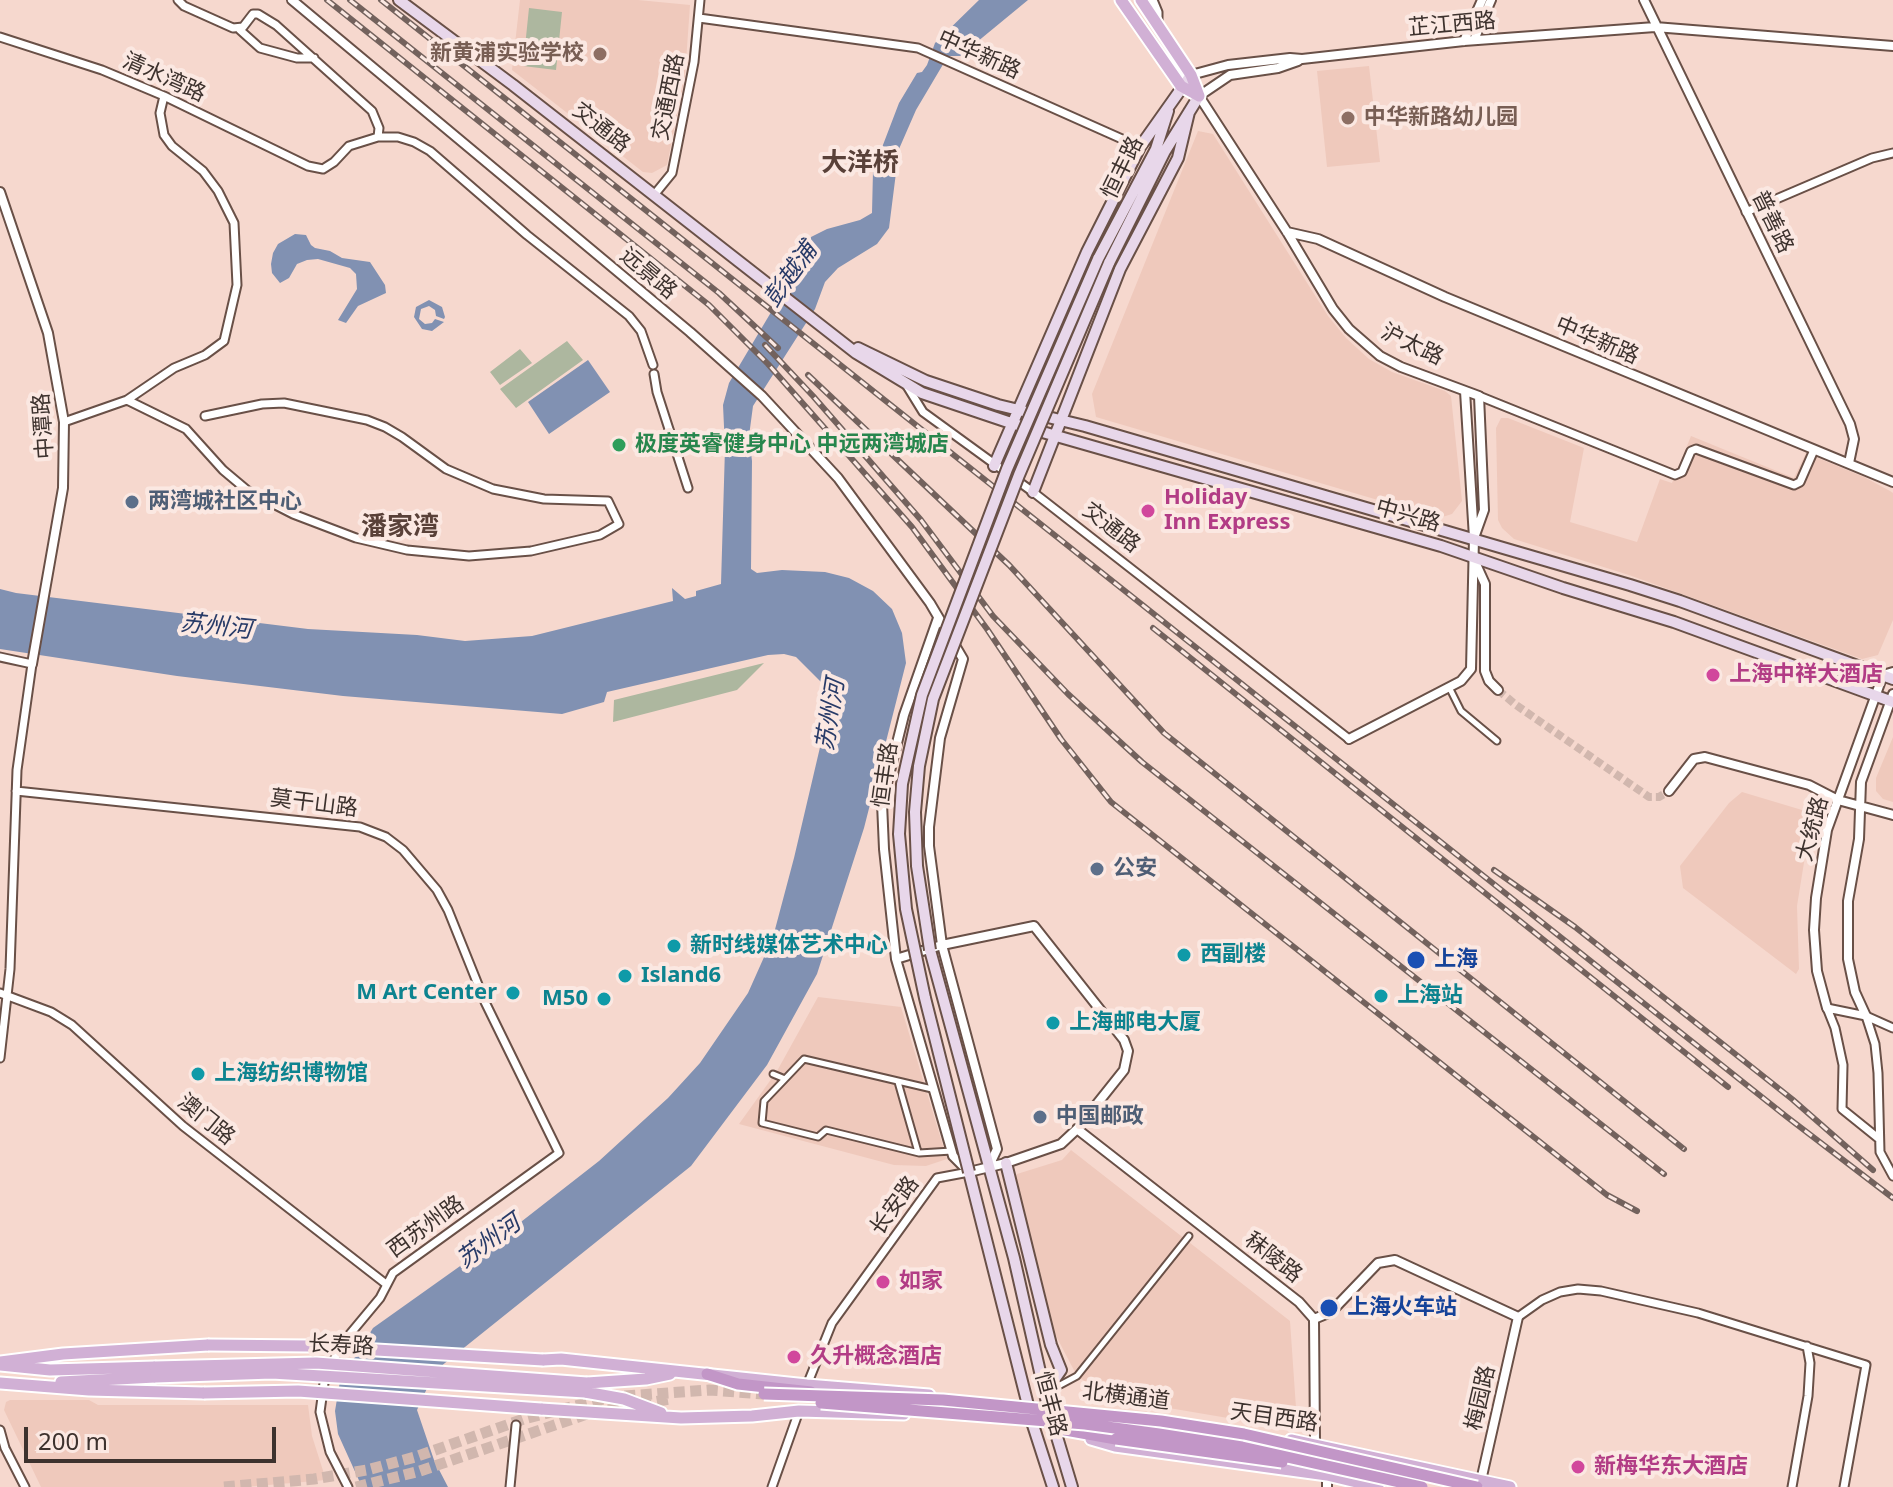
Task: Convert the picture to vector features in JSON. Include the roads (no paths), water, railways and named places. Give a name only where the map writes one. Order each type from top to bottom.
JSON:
[{"type":"highway","points":[[707,1374],[738,1384],[835,1396]]},
{"type":"highway","name":"北横通道","points":[[1422,1487],[1377,1482],[1242,1447],[1129,1430],[764,1397],[835,1396],[959,1401],[1161,1421],[1244,1434],[1479,1484]]},
{"type":"highway","points":[[1054,1428],[1377,1482]]},
{"type":"main road","name":"交通路","points":[[399,0],[816,321],[907,386]]},
{"type":"main road","name":"沪太路","points":[[1121,0],[1181,86],[1199,96]]},
{"type":"main road","name":"沪太路","points":[[1141,0],[1191,75],[1199,96]]},
{"type":"main road","name":"恒丰路","points":[[994,466],[1087,252],[1140,147],[1191,75]]},
{"type":"main road","name":"恒丰路","points":[[1072,1487],[1048,1407],[1007,1235],[926,930],[915,834],[919,766],[933,699],[1104,261],[1199,96]]},
{"type":"main road","name":"恒丰路","points":[[1053,1487],[1033,1425],[925,998],[906,909],[899,855],[902,784],[922,695],[1007,469],[1156,149],[1171,102]]},
{"type":"main road","name":"恒丰路","points":[[1033,492],[1120,269],[1178,158],[1189,112]]},
{"type":"main road","name":"交通路","points":[[852,348],[860,348],[912,374]]},
{"type":"main road","name":"中兴路","points":[[912,374],[1017,410],[1062,420],[1474,538],[1680,601],[1890,675]]},
{"type":"main road","name":"中兴路","points":[[907,386],[933,398],[1011,423],[1473,558],[1674,622],[1875,696],[1892,699]]},
{"type":"main road","points":[[1006,1163],[1051,1345],[1061,1370],[1045,1393]]},
{"type":"main road","points":[[1007,1235],[1022,1230]]},
{"type":"main road","name":"长寿路","points":[[0,1363],[63,1354],[208,1345],[310,1346],[561,1359],[1029,1404]]},
{"type":"main road","name":"长寿路","points":[[0,1363],[50,1370],[272,1373],[586,1387],[678,1372]]},
{"type":"main road","name":"长寿路","points":[[33,1385],[155,1372]]},
{"type":"main road","name":"长寿路","points":[[0,1383],[89,1390],[204,1393],[298,1391],[672,1418],[752,1416],[799,1411],[909,1414],[1033,1425]]},
{"type":"main road","name":"长寿路","points":[[586,1387],[672,1418]]},
{"type":"main road","name":"天目西路","points":[[1029,1404],[1315,1443],[1479,1484],[1510,1487]]},
{"type":"main road","points":[[1033,1425],[1116,1434],[1306,1464],[1327,1481],[1377,1482]]},
{"type":"street","points":[[178,0],[196,12],[240,30],[260,48],[297,58],[314,58]]},
{"type":"street","name":"远景路","points":[[292,0],[762,396],[838,478],[903,566],[963,659],[940,738],[929,827],[942,945],[997,1149],[988,1169]]},
{"type":"street","name":"交通西路","points":[[654,195],[672,173],[694,62],[700,0]]},
{"type":"street","points":[[1153,0],[1158,23]]},
{"type":"street","points":[[1469,41],[1482,0]]},
{"type":"street","points":[[1469,41],[1491,0]]},
{"type":"street","name":"普善路","points":[[1644,0],[1850,424],[1854,439],[1849,463]]},
{"type":"street","points":[[240,30],[249,17],[258,14],[276,25],[372,111],[379,128],[378,137],[406,139],[430,151],[527,235],[629,316],[641,331],[688,488]]},
{"type":"street","name":"中华新路","points":[[699,18],[927,51],[1140,147]]},
{"type":"street","name":"芷江西路","points":[[1191,75],[1228,65],[1290,58],[1655,27],[1893,46]]},
{"type":"street","name":"清水湾路","points":[[0,37],[102,70],[164,96],[308,166],[323,169],[349,146],[378,137]]},
{"type":"street","name":"芷江西路","points":[[1199,96],[1230,75],[1278,68],[1302,59]]},
{"type":"street","points":[[64,422],[127,400],[174,368],[205,355],[224,341],[237,285],[234,223],[218,191],[203,171],[172,146],[164,135],[160,113],[164,96]]},
{"type":"street","name":"沪太路","points":[[1199,96],[1333,309],[1362,343],[1401,367],[1675,475],[1682,472],[1691,451],[1696,449],[1794,485],[1800,482],[1814,450]]},
{"type":"street","points":[[1746,212],[1872,158],[1893,153]]},
{"type":"street","name":"中潭路","points":[[0,192],[48,333],[64,422],[63,488],[32,661]]},
{"type":"street","name":"中华新路","points":[[1287,232],[1318,239],[1445,297],[1893,482]]},
{"type":"street","name":"交通路","points":[[907,386],[923,412],[1033,492],[1349,739]]},
{"type":"street","points":[[1349,739],[1461,681],[1471,669],[1474,538],[1465,391]]},
{"type":"street","points":[[1474,538],[1484,510],[1479,396]]},
{"type":"street","points":[[127,400],[186,429],[223,470],[248,491],[299,517],[356,538],[407,550],[469,556],[531,551],[600,535],[619,524],[608,501],[544,499],[493,489],[446,469],[402,437],[367,420],[284,403],[262,404],[205,416]]},
{"type":"street","points":[[1473,558],[1485,584],[1485,671],[1498,690]]},
{"type":"street","points":[[938,618],[904,715],[882,803],[884,849],[896,959],[952,1151],[969,1172]]},
{"type":"street","points":[[0,657],[32,661],[16,791],[0,1058]]},
{"type":"street","name":"大统路","points":[[1827,1008],[1815,959],[1814,916],[1827,830],[1875,696],[1890,675]]},
{"type":"street","points":[[1449,687],[1461,711],[1497,741]]},
{"type":"street","name":"大统路","points":[[1866,1016],[1855,992],[1850,970],[1847,933],[1850,885],[1859,839],[1861,782],[1892,699]]},
{"type":"street","points":[[1669,791],[1694,759],[1705,757],[1809,785],[1838,800],[1893,815]]},
{"type":"street","name":"莫干山路","points":[[16,791],[349,825],[370,830],[396,843],[410,856],[445,904],[485,1002],[559,1153]]},
{"type":"street","points":[[896,959],[942,945],[1034,926],[1120,1035],[1128,1051],[1124,1070],[1077,1129]]},
{"type":"street","name":"澳门路","points":[[4,994],[51,1012],[72,1025],[183,1126],[386,1284]]},
{"type":"street","points":[[1827,1008],[1866,1016],[1893,1028]]},
{"type":"street","points":[[1827,1008],[1843,1065],[1842,1109],[1878,1138]]},
{"type":"street","points":[[1866,1016],[1875,1044],[1878,1073],[1880,1152],[1893,1176]]},
{"type":"street","points":[[933,1089],[804,1059],[764,1101],[762,1123],[818,1137],[826,1130],[919,1153],[952,1151]]},
{"type":"street","points":[[773,1074],[785,1079]]},
{"type":"street","points":[[898,1082],[919,1153]]},
{"type":"street","name":"长安路","points":[[807,1385],[832,1323],[937,1178],[988,1169],[1061,1144],[1077,1129]]},
{"type":"street","name":"秣陵路","points":[[1077,1129],[1299,1302],[1314,1319]]},
{"type":"street","name":"西苏州路","points":[[348,1487],[324,1437],[320,1412],[326,1375],[340,1346],[377,1302],[397,1269],[559,1153]]},
{"type":"street","points":[[1045,1393],[1077,1376],[1189,1236]]},
{"type":"street","points":[[1327,1481],[1315,1443],[1314,1319],[1331,1312],[1378,1263],[1395,1260],[1518,1317],[1560,1292],[1589,1290],[1698,1313],[1866,1365],[1844,1487]]},
{"type":"street","name":"梅园路","points":[[1479,1484],[1518,1317]]},
{"type":"street","points":[[1792,1487],[1808,1396],[1812,1347]]},
{"type":"street","points":[[772,1487],[799,1411]]},
{"type":"street","points":[[510,1487],[516,1425]]},
{"type":"street","points":[[0,1430],[2,1449],[25,1487]]},
{"type":"water","points":[[979,0],[1028,0],[960,56],[948,56],[916,110],[899,149],[889,228],[877,244],[838,268],[825,282],[815,309],[753,406],[749,436],[752,461],[751,569],[757,573],[782,570],[825,572],[849,578],[873,591],[892,609],[902,633],[906,663],[864,828],[817,974],[767,1065],[691,1166],[435,1371],[417,1410],[434,1460],[448,1487],[362,1487],[338,1434],[335,1411],[340,1381],[373,1328],[508,1232],[599,1161],[668,1098],[700,1063],[748,993],[773,937],[794,858],[825,726],[826,701],[822,683],[796,657],[784,654],[607,692],[604,702],[562,714],[343,696],[177,676],[0,649],[0,589],[308,629],[465,641],[532,636],[673,601],[672,588],[685,599],[696,596],[696,591],[721,584],[725,448],[723,405],[729,383],[786,287],[798,248],[807,239],[827,229],[860,220],[872,213],[873,171],[899,103],[917,73],[927,65],[935,43]]},
{"type":"water","points":[[295,234],[306,235],[315,248],[342,258],[370,262],[385,285],[386,293],[358,306],[346,323],[338,320],[357,289],[356,274],[350,268],[318,259],[307,260],[297,264],[289,278],[280,283],[272,273],[273,253],[278,244]]},
{"type":"water","points":[[429,300],[442,307],[445,317],[436,316],[435,310],[429,306],[421,309],[419,319],[425,324],[435,319],[444,322],[432,331],[422,329],[414,317],[416,307]]},
{"type":"water","points":[[588,360],[610,392],[549,434],[528,402]]},
{"type":"tunnel","points":[[1498,690],[1649,797],[1659,797],[1669,791]]},
{"type":"tunnel","points":[[224,1487],[314,1479],[367,1470],[415,1457],[524,1419],[611,1397],[709,1390],[764,1394]]},
{"type":"tunnel","points":[[356,1487],[420,1471],[590,1413],[670,1399]]},
{"type":"railway","points":[[327,0],[709,305],[768,364],[912,527],[987,629],[1061,739],[1111,802],[1607,1195],[1637,1211]]},
{"type":"railway","points":[[350,0],[719,293],[778,348]]},
{"type":"railway","points":[[381,0],[1893,1198]]},
{"type":"railway","points":[[765,345],[921,520],[993,616],[1068,694],[1142,762],[1664,1174]]},
{"type":"railway","points":[[808,375],[1009,565],[1164,733],[1684,1149]]},
{"type":"railway","points":[[1153,628],[1728,1087]]},
{"type":"railway","points":[[1494,870],[1575,927],[1792,1099],[1873,1170]]},
{"type":"place","name":"新黄浦实验学校","points":[[600,54]]},
{"type":"place","name":"中华新路幼儿园","points":[[1348,118]]},
{"type":"place","name":"极度英睿健身中心 中远两湾城店","points":[[619,445]]},
{"type":"place","name":"两湾城社区中心","points":[[132,502]]},
{"type":"place","name":"Holiday Inn Express","points":[[1148,511]]},
{"type":"place","name":"上海中祥大酒店","points":[[1713,675]]},
{"type":"place","name":"公安","points":[[1097,869]]},
{"type":"place","name":"新时线媒体艺术中心","points":[[674,946]]},
{"type":"place","name":"西副楼","points":[[1184,955]]},
{"type":"place","name":"上海","points":[[1416,960]]},
{"type":"place","name":"Island6","points":[[625,976]]},
{"type":"place","name":"M Art Center","points":[[513,993]]},
{"type":"place","name":"上海站","points":[[1381,996]]},
{"type":"place","name":"M50","points":[[604,999]]},
{"type":"place","name":"上海邮电大厦","points":[[1053,1023]]},
{"type":"place","name":"上海纺织博物馆","points":[[198,1074]]},
{"type":"place","name":"中国邮政","points":[[1040,1117]]},
{"type":"place","name":"如家","points":[[883,1282]]},
{"type":"place","name":"上海火车站","points":[[1329,1308]]},
{"type":"place","name":"久升概念酒店","points":[[794,1357]]},
{"type":"place","name":"新梅华东大酒店","points":[[1578,1467]]},
{"type":"district","name":"大洋桥","points":[[860,164]]},
{"type":"district","name":"潘家湾","points":[[400,528]]},
{"type":"water label","name":"彭越浦","points":[[791,275]]},
{"type":"water label","name":"苏州河","points":[[216,627]]},
{"type":"water label","name":"苏州河","points":[[831,715]]},
{"type":"water label","name":"苏州河","points":[[489,1242]]}]
